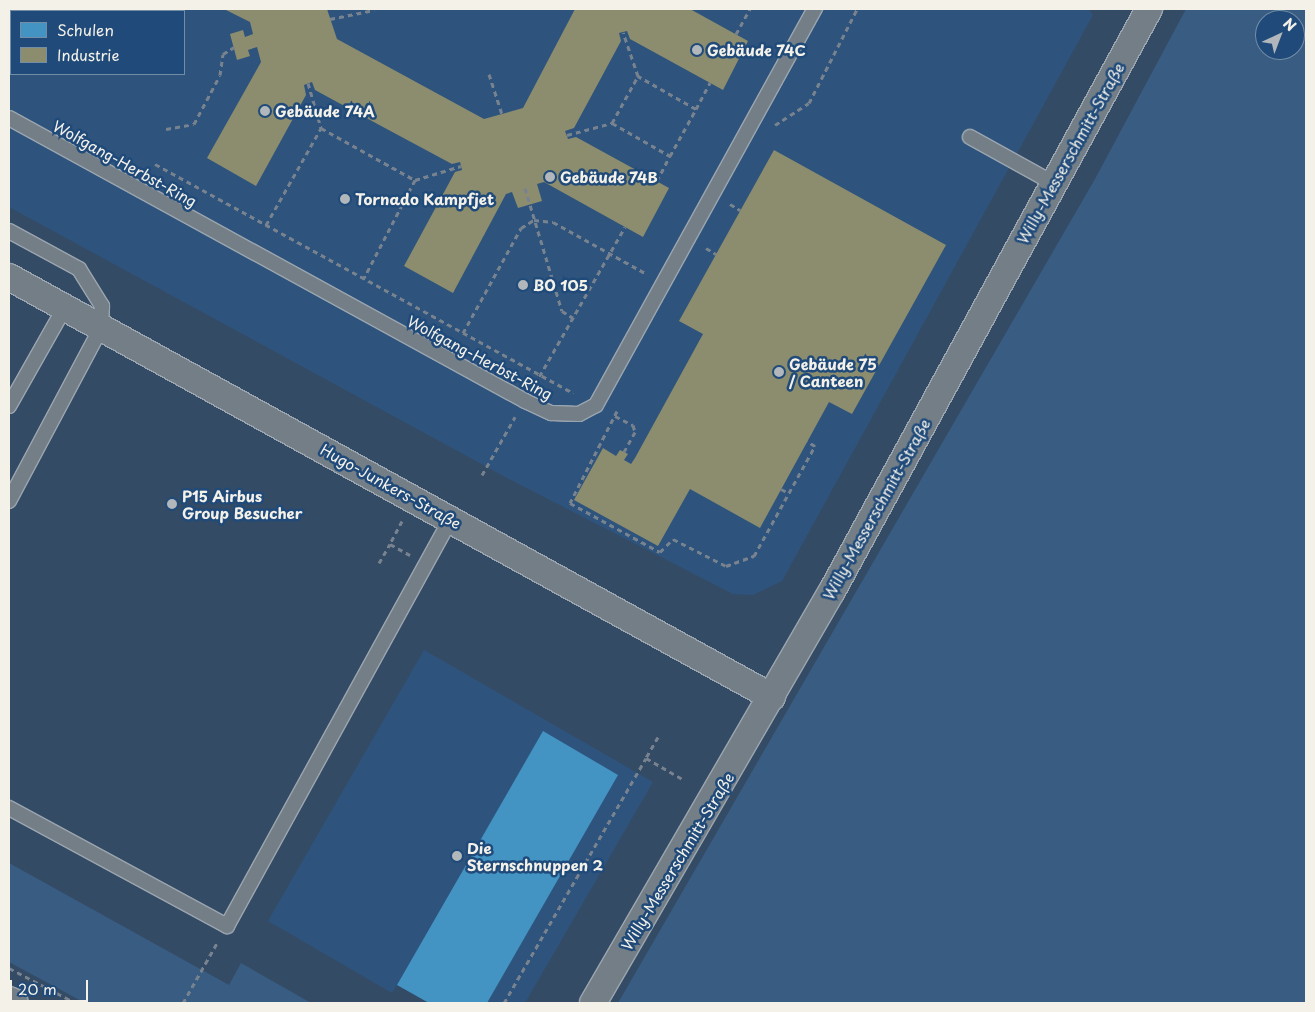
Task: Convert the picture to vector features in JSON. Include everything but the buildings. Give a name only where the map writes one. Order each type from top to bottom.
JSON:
[{"type":"main road","points":[[9,1001],[14,1003]]},
{"type":"street","name":"Willy-Messerschmitt-Straße","points":[[594,1003],[772,697],[1149,9]]},
{"type":"street","name":"Hugo-Junkers-Straße","points":[[9,277],[772,697]]},
{"type":"lane","points":[[596,405],[815,9]]},
{"type":"lane","name":"Wolfgang-Herbst-Ring","points":[[9,118],[525,401],[551,413],[579,414],[596,405]]},
{"type":"lane","points":[[970,136],[1054,183]]},
{"type":"lane","points":[[9,232],[79,269],[102,306],[101,328],[9,501]]},
{"type":"lane","points":[[9,406],[65,307]]},
{"type":"lane","points":[[9,808],[227,926],[450,519]]},
{"type":"path","points":[[736,34],[750,9]]},
{"type":"path","points":[[766,130],[809,103],[857,9]]},
{"type":"path","points":[[330,19],[374,10]]},
{"type":"path","points":[[623,32],[638,76],[696,109]]},
{"type":"path","points":[[166,130],[194,124],[220,75],[223,54],[234,47]]},
{"type":"path","points":[[489,74],[502,114]]},
{"type":"path","points":[[612,123],[638,76]]},
{"type":"path","points":[[308,83],[321,128],[415,180]]},
{"type":"path","points":[[656,181],[710,83]]},
{"type":"path","points":[[567,135],[612,123],[670,156]]},
{"type":"path","points":[[266,225],[321,128]]},
{"type":"path","points":[[155,164],[633,425],[635,432],[624,452]]},
{"type":"path","points":[[364,278],[415,180],[461,166]]},
{"type":"path","points":[[525,188],[562,311],[573,318]]},
{"type":"path","points":[[723,210],[731,194]]},
{"type":"path","points":[[727,202],[740,210]]},
{"type":"path","points":[[463,333],[522,228],[534,220],[553,222],[662,283]]},
{"type":"path","points":[[482,475],[625,227]]},
{"type":"path","points":[[699,254],[707,239]]},
{"type":"path","points":[[703,246],[716,254]]},
{"type":"path","points":[[616,404],[617,417],[570,503],[660,552],[673,539],[726,566],[754,556],[815,446],[807,441]]},
{"type":"path","points":[[781,489],[789,493]]},
{"type":"path","points":[[379,563],[402,521]]},
{"type":"path","points":[[390,544],[426,564]]},
{"type":"path","points":[[504,1003],[658,737]]},
{"type":"path","points":[[646,758],[684,780]]},
{"type":"path","points":[[183,1003],[227,926]]},
{"type":"path","points":[[9,968],[76,1003]]},
{"type":"shaded area","points":[[9,9],[1089,9],[1093,15],[782,581],[753,595],[733,594],[509,479],[9,207]]},
{"type":"shaded area","points":[[1186,9],[1306,9],[1306,1003],[618,1003],[1095,179]]},
{"type":"shaded area","name":"Die Sternschnuppen 2","points":[[424,650],[653,782],[525,1003],[429,1003],[397,985],[392,993],[268,921]]},
{"type":"shaded area","points":[[9,863],[229,985],[241,963],[311,1003],[85,1003],[9,962]]},
{"type":"place","name":"Gebäude 74C","points":[[697,50]]},
{"type":"place","name":"Gebäude 74A","points":[[265,111]]},
{"type":"place","name":"Gebäude 74B","points":[[550,177]]},
{"type":"place","name":"Tornado Kampfjet","points":[[345,199]]},
{"type":"place","name":"BO 105","points":[[523,285]]},
{"type":"place","name":"Gebäude 75 / Canteen","points":[[779,372]]},
{"type":"place","name":"P15 Airbus Group Besucher","points":[[172,504]]},
{"type":"place","name":"Die Sternschnuppen 2","points":[[457,856]]}]
